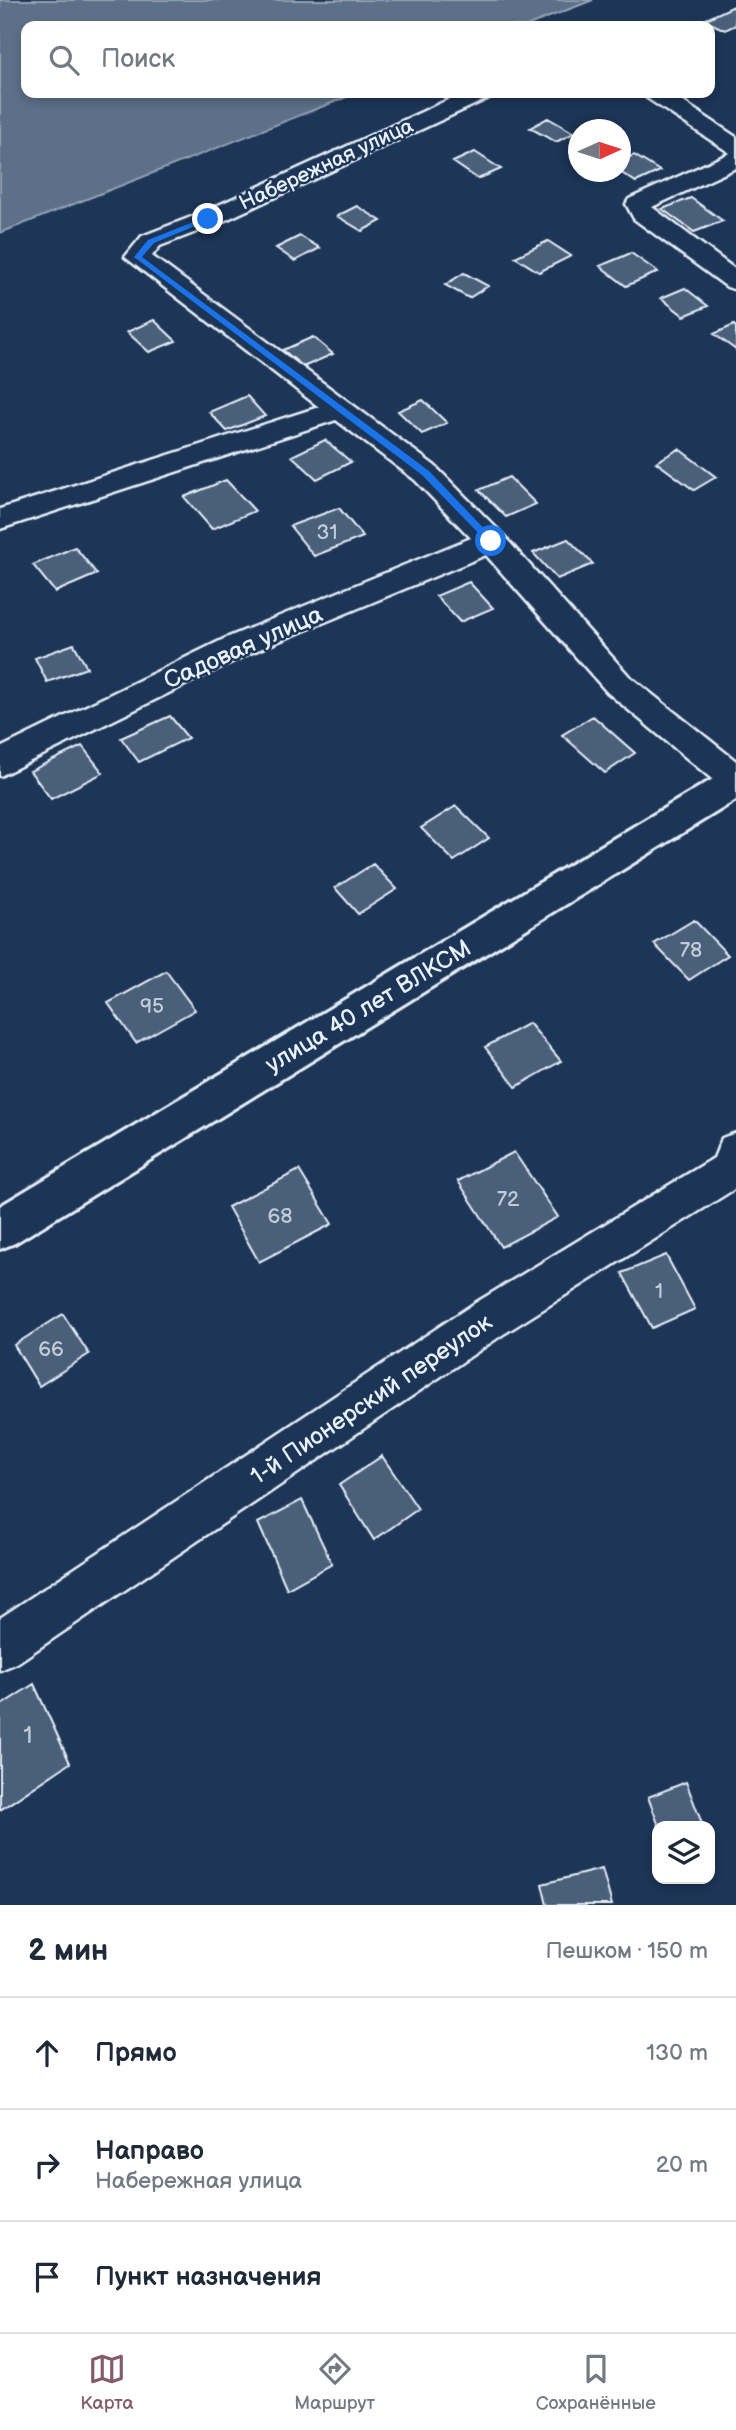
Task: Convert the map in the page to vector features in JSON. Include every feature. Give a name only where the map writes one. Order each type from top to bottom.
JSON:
[{"type":"street","name":"Набережная улица","points":[[341,409],[138,257],[151,241],[208,219],[470,98]]},
{"type":"street","points":[[662,98],[736,148]]},
{"type":"street","points":[[736,159],[638,204],[643,214],[736,282]]},
{"type":"street","points":[[0,519],[341,409],[425,473],[491,541],[618,684],[736,782]]},
{"type":"street","name":"Садовая улица","points":[[0,763],[237,646],[491,541]]},
{"type":"street","name":"улица 40 лет ВЛКСМ","points":[[0,1229],[736,782]]},
{"type":"street","name":"1-й Пионерский переулок","points":[[0,1646],[488,1321],[730,1170],[736,1151]]},
{"type":"water","points":[[0,0],[593,0],[539,21],[21,21],[21,98],[344,98],[0,233]]},
{"type":"building","points":[[734,6],[736,25],[725,30],[715,25],[715,21],[704,20]]},
{"type":"building","points":[[548,118],[568,130],[568,136],[556,142],[530,128]]},
{"type":"building","points":[[475,152],[501,169],[478,179],[453,162]]},
{"type":"building","points":[[634,155],[660,171],[636,182],[631,179],[631,156]]},
{"type":"building","points":[[691,198],[723,221],[694,232],[662,209]]},
{"type":"building","points":[[357,206],[381,221],[362,231],[337,216]]},
{"type":"building","points":[[300,236],[320,248],[295,261],[276,248]]},
{"type":"building","points":[[548,241],[571,256],[539,272],[515,257]]},
{"type":"building","points":[[631,253],[658,272],[626,286],[600,266]]},
{"type":"building","points":[[464,273],[488,286],[469,298],[445,285]]},
{"type":"building","points":[[685,288],[708,306],[684,316],[661,298]]},
{"type":"building","points":[[154,320],[176,341],[149,352],[127,332]]},
{"type":"building","points":[[734,325],[736,327],[736,350],[714,334]]},
{"type":"building","points":[[313,337],[333,354],[303,367],[283,350]]},
{"type":"building","points":[[247,396],[265,416],[227,431],[209,412]]},
{"type":"building","points":[[423,400],[447,423],[422,434],[398,411]]},
{"type":"building","points":[[325,440],[351,462],[317,479],[292,456]]},
{"type":"building","points":[[679,449],[716,477],[694,490],[656,462]]},
{"type":"building","points":[[509,477],[536,504],[506,517],[479,490]]},
{"type":"building","points":[[226,480],[255,511],[212,529],[184,497]]},
{"type":"building","points":[[339,508],[363,537],[314,556],[290,526]]},
{"type":"building","points":[[568,539],[593,564],[557,579],[533,553]]},
{"type":"building","points":[[75,547],[97,574],[55,592],[33,565]]},
{"type":"building","points":[[469,582],[493,608],[460,622],[436,596]]},
{"type":"building","points":[[74,644],[87,668],[47,682],[35,658]]},
{"type":"building","points":[[170,716],[188,738],[139,762],[121,738]]},
{"type":"building","points":[[593,716],[635,753],[605,773],[562,735]]},
{"type":"building","points":[[82,746],[103,773],[51,799],[30,771]]},
{"type":"building","points":[[456,806],[489,838],[454,861],[421,828]]},
{"type":"building","points":[[373,864],[397,889],[358,914],[335,888]]},
{"type":"building","points":[[694,920],[728,955],[689,980],[654,944]]},
{"type":"building","points":[[166,971],[195,1010],[136,1043],[108,1003]]},
{"type":"building","points":[[529,1023],[561,1061],[516,1087],[485,1047]]},
{"type":"building","points":[[514,1152],[558,1217],[501,1247],[458,1181]]},
{"type":"building","points":[[299,1170],[332,1224],[259,1262],[228,1207]]},
{"type":"building","points":[[666,1255],[695,1309],[652,1328],[622,1273]]},
{"type":"building","points":[[63,1314],[89,1354],[39,1386],[14,1345]]},
{"type":"building","points":[[382,1456],[418,1509],[374,1540],[339,1485]]},
{"type":"building","points":[[302,1500],[332,1564],[287,1589],[258,1523]]},
{"type":"building","points":[[34,1684],[70,1763],[0,1810],[0,1706]]},
{"type":"building","points":[[686,1782],[701,1821],[657,1821],[648,1797]]},
{"type":"building","points":[[602,1869],[612,1905],[547,1905],[542,1884]]},
{"type":"route","points":[[208,219],[151,241],[138,257],[425,473],[491,541]]}]
